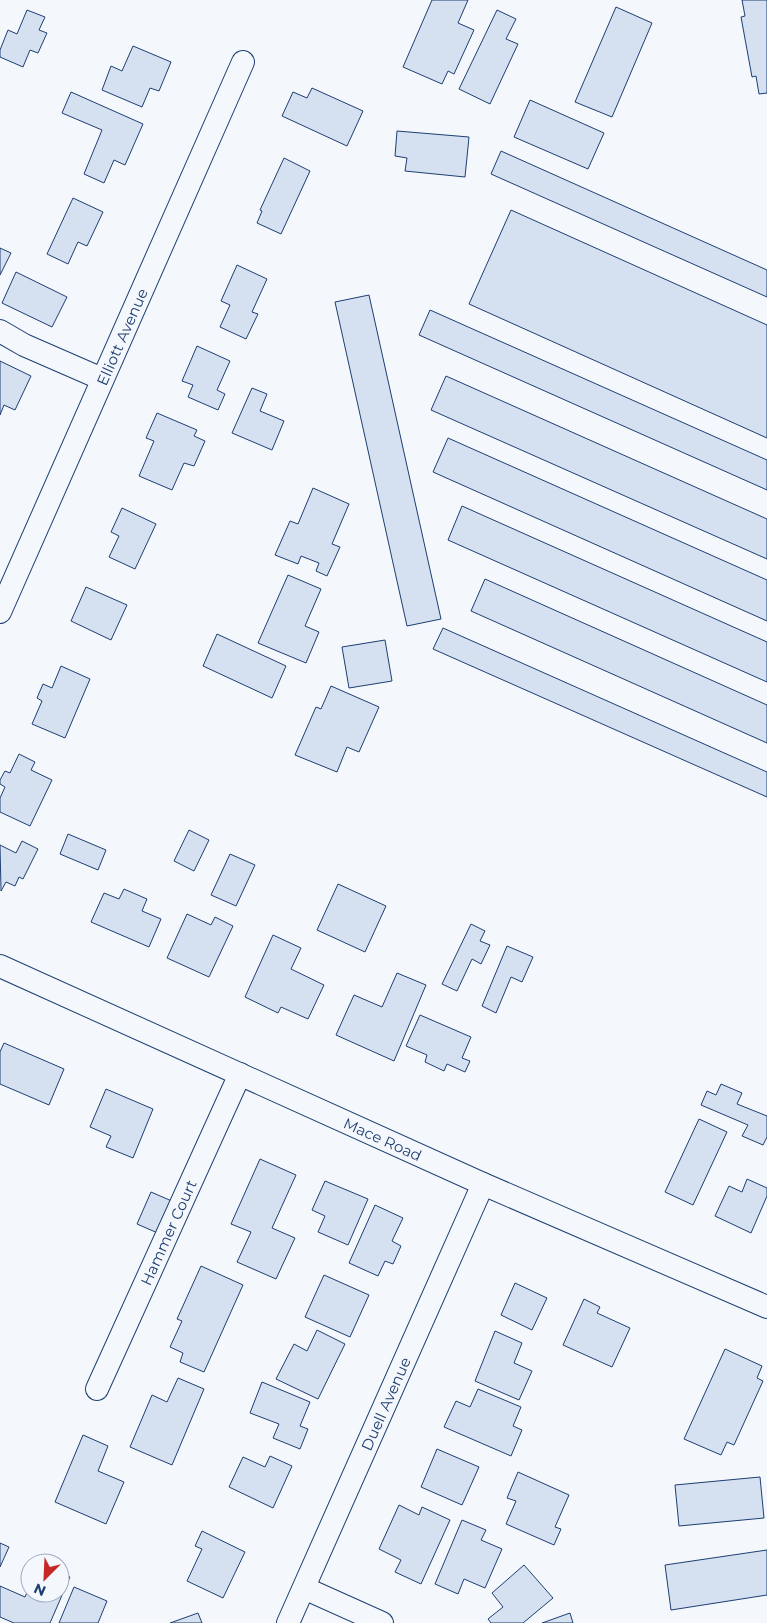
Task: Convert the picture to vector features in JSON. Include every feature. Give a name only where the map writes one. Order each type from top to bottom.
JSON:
[{"type":"street","name":"Elliott Avenue","points":[[0,612],[243,62]]},
{"type":"street","points":[[0,331],[24,345],[102,379]]},
{"type":"street","name":"Mace Road","points":[[0,966],[483,1184],[767,1307]]},
{"type":"street","name":"Hammer Court","points":[[97,1389],[240,1074]]},
{"type":"street","name":"Duell Avenue","points":[[288,1623],[483,1184]]},
{"type":"street","points":[[304,1588],[382,1623]]},
{"type":"building","points":[[432,0],[468,0],[458,23],[474,30],[454,74],[448,71],[442,84],[403,67]]},
{"type":"building","points":[[742,0],[767,0],[767,93],[759,94],[756,76],[752,77],[741,17],[745,16]]},
{"type":"building","points":[[616,7],[652,23],[612,117],[575,102]]},
{"type":"building","points":[[27,10],[45,17],[39,30],[47,33],[38,53],[30,50],[23,67],[0,57],[0,50],[8,30],[17,34]]},
{"type":"building","points":[[497,10],[516,19],[506,39],[518,44],[490,104],[459,89]]},
{"type":"building","points":[[133,46],[171,62],[159,91],[150,88],[142,107],[102,90],[111,66],[122,71]]},
{"type":"building","points":[[312,88],[363,111],[347,146],[282,116],[293,92],[307,98]]},
{"type":"building","points":[[71,92],[143,124],[125,165],[114,160],[104,183],[84,174],[102,130],[62,113]]},
{"type":"building","points":[[530,100],[604,133],[588,169],[514,137]]},
{"type":"building","points":[[397,131],[469,137],[465,177],[405,171],[407,158],[395,156]]},
{"type":"building","points":[[501,151],[767,270],[767,297],[491,174]]},
{"type":"building","points":[[284,158],[310,171],[281,234],[257,223],[262,211],[260,210]]},
{"type":"building","points":[[73,198],[103,212],[87,246],[78,242],[68,264],[47,254]]},
{"type":"building","points":[[511,210],[767,325],[767,438],[469,304]]},
{"type":"building","points":[[0,248],[11,253],[0,275]]},
{"type":"building","points":[[237,265],[267,279],[252,312],[258,314],[246,339],[220,327],[230,305],[221,301]]},
{"type":"building","points":[[16,272],[67,297],[52,327],[2,303]]},
{"type":"building","points":[[369,295],[441,619],[407,626],[335,302]]},
{"type":"building","points":[[430,310],[767,460],[767,490],[419,335]]},
{"type":"building","points":[[197,346],[230,361],[217,390],[225,394],[218,410],[188,397],[193,385],[182,381]]},
{"type":"building","points":[[0,361],[31,376],[15,410],[4,405],[0,415]]},
{"type":"building","points":[[446,376],[767,519],[767,559],[431,410]]},
{"type":"building","points":[[252,388],[267,394],[260,411],[284,421],[272,450],[232,433]]},
{"type":"building","points":[[157,413],[197,430],[194,436],[205,441],[194,466],[184,463],[172,490],[139,476],[154,441],[146,438]]},
{"type":"building","points":[[448,438],[767,580],[767,621],[433,472]]},
{"type":"building","points":[[313,488],[349,504],[332,544],[340,547],[327,576],[316,571],[319,563],[301,556],[298,564],[275,555],[290,521],[298,524]]},
{"type":"building","points":[[462,506],[767,642],[767,682],[448,540]]},
{"type":"building","points":[[122,508],[156,524],[135,569],[109,557],[119,536],[111,532]]},
{"type":"building","points":[[288,575],[321,589],[305,626],[319,632],[306,663],[258,643]]},
{"type":"building","points":[[485,579],[767,705],[767,743],[471,611]]},
{"type":"building","points":[[86,587],[127,605],[111,640],[71,621]]},
{"type":"building","points":[[443,628],[767,772],[767,797],[433,649]]},
{"type":"building","points":[[217,634],[286,666],[272,698],[203,666]]},
{"type":"building","points":[[385,640],[392,681],[349,688],[342,647]]},
{"type":"building","points":[[61,666],[90,679],[65,738],[32,724],[42,701],[37,698],[43,684],[52,688]]},
{"type":"building","points":[[331,686],[379,707],[359,752],[347,747],[337,772],[295,755],[316,707],[321,709]]},
{"type":"building","points":[[19,754],[35,762],[31,770],[52,780],[30,826],[0,812],[0,798],[5,787],[0,784],[0,780],[5,771],[10,773]]},
{"type":"building","points":[[189,830],[209,840],[194,871],[174,861]]},
{"type":"building","points":[[68,834],[106,850],[98,870],[60,854]]},
{"type":"building","points":[[22,841],[38,849],[23,879],[19,877],[15,886],[6,882],[1,891],[0,845],[16,853]]},
{"type":"building","points":[[230,854],[255,865],[236,906],[211,895]]},
{"type":"building","points":[[338,884],[386,906],[365,952],[317,930]]},
{"type":"building","points":[[124,889],[147,899],[142,911],[161,919],[149,947],[91,922],[104,893],[119,899]]},
{"type":"building","points":[[187,914],[211,925],[215,917],[233,926],[209,977],[167,958]]},
{"type":"building","points":[[471,924],[485,931],[480,941],[490,945],[481,964],[472,959],[457,991],[442,984]]},
{"type":"building","points":[[273,935],[301,948],[291,969],[324,985],[308,1019],[281,1007],[278,1013],[245,997]]},
{"type":"building","points":[[507,946],[533,957],[522,982],[511,977],[496,1013],[482,1006]]},
{"type":"building","points":[[397,973],[426,985],[394,1061],[336,1035],[354,995],[382,1007]]},
{"type":"building","points":[[420,1015],[471,1037],[462,1058],[470,1061],[465,1072],[447,1064],[444,1071],[425,1062],[427,1055],[406,1046]]},
{"type":"building","points":[[4,1043],[64,1069],[49,1105],[0,1084],[0,1052]]},
{"type":"building","points":[[721,1084],[742,1093],[737,1104],[767,1116],[767,1137],[763,1145],[742,1136],[748,1125],[701,1105],[707,1091],[716,1095]]},
{"type":"building","points":[[106,1089],[153,1109],[133,1158],[106,1147],[111,1136],[90,1127]]},
{"type":"building","points":[[699,1119],[727,1132],[693,1205],[665,1192]]},
{"type":"building","points":[[260,1159],[296,1175],[272,1228],[295,1238],[276,1279],[237,1262],[251,1232],[231,1224]]},
{"type":"building","points":[[747,1179],[767,1188],[767,1196],[751,1233],[715,1216],[729,1186],[742,1192]]},
{"type":"building","points":[[325,1181],[368,1199],[348,1245],[318,1232],[325,1216],[312,1210]]},
{"type":"building","points":[[151,1192],[174,1202],[160,1234],[137,1224]]},
{"type":"building","points":[[375,1205],[403,1218],[392,1241],[401,1246],[393,1264],[385,1261],[378,1276],[349,1263]]},
{"type":"building","points":[[201,1266],[243,1285],[204,1372],[180,1362],[183,1353],[170,1347],[182,1321],[177,1319]]},
{"type":"building","points":[[324,1275],[369,1295],[350,1337],[305,1317]]},
{"type":"building","points":[[515,1283],[547,1298],[532,1330],[501,1315]]},
{"type":"building","points":[[584,1299],[600,1307],[597,1313],[630,1328],[612,1367],[563,1345]]},
{"type":"building","points":[[317,1330],[345,1344],[318,1399],[276,1379],[294,1344],[307,1351]]},
{"type":"building","points":[[495,1331],[522,1343],[514,1363],[532,1371],[519,1400],[475,1381]]},
{"type":"building","points":[[725,1349],[762,1366],[757,1378],[763,1381],[734,1445],[727,1442],[721,1455],[684,1439]]},
{"type":"building","points":[[178,1378],[204,1389],[172,1465],[130,1447],[152,1395],[167,1402]]},
{"type":"building","points":[[262,1382],[310,1402],[300,1426],[308,1429],[300,1449],[273,1438],[279,1424],[250,1413]]},
{"type":"building","points":[[478,1389],[521,1407],[513,1426],[522,1430],[511,1456],[444,1427],[456,1401],[470,1407]]},
{"type":"building","points":[[83,1435],[108,1446],[98,1471],[124,1482],[106,1524],[55,1502]]},
{"type":"building","points":[[437,1449],[479,1467],[462,1505],[421,1487]]},
{"type":"building","points":[[270,1456],[292,1466],[273,1508],[229,1487],[243,1457],[265,1467]]},
{"type":"building","points":[[518,1472],[569,1495],[555,1527],[561,1529],[554,1545],[506,1524],[516,1501],[507,1498]]},
{"type":"building","points":[[760,1477],[764,1518],[679,1526],[675,1485]]},
{"type":"building","points":[[399,1505],[419,1515],[422,1507],[450,1520],[421,1584],[395,1572],[401,1560],[379,1549]]},
{"type":"building","points":[[462,1520],[486,1530],[481,1540],[502,1549],[485,1588],[464,1579],[458,1594],[435,1584]]},
{"type":"building","points":[[202,1531],[245,1552],[223,1598],[187,1581],[202,1549],[195,1546]]},
{"type":"building","points":[[0,1543],[9,1547],[0,1567]]},
{"type":"building","points":[[767,1550],[767,1595],[671,1610],[665,1565]]},
{"type":"building","points":[[524,1565],[553,1598],[523,1623],[491,1623],[488,1619],[503,1607],[492,1593]]},
{"type":"building","points":[[0,1586],[20,1595],[20,1603],[59,1603],[50,1623],[14,1623],[0,1617]]},
{"type":"building","points":[[74,1587],[107,1601],[98,1623],[59,1623],[67,1603],[70,1603],[70,1597]]},
{"type":"building","points":[[198,1613],[202,1623],[170,1623]]},
{"type":"building","points":[[570,1613],[573,1623],[542,1623]]}]
